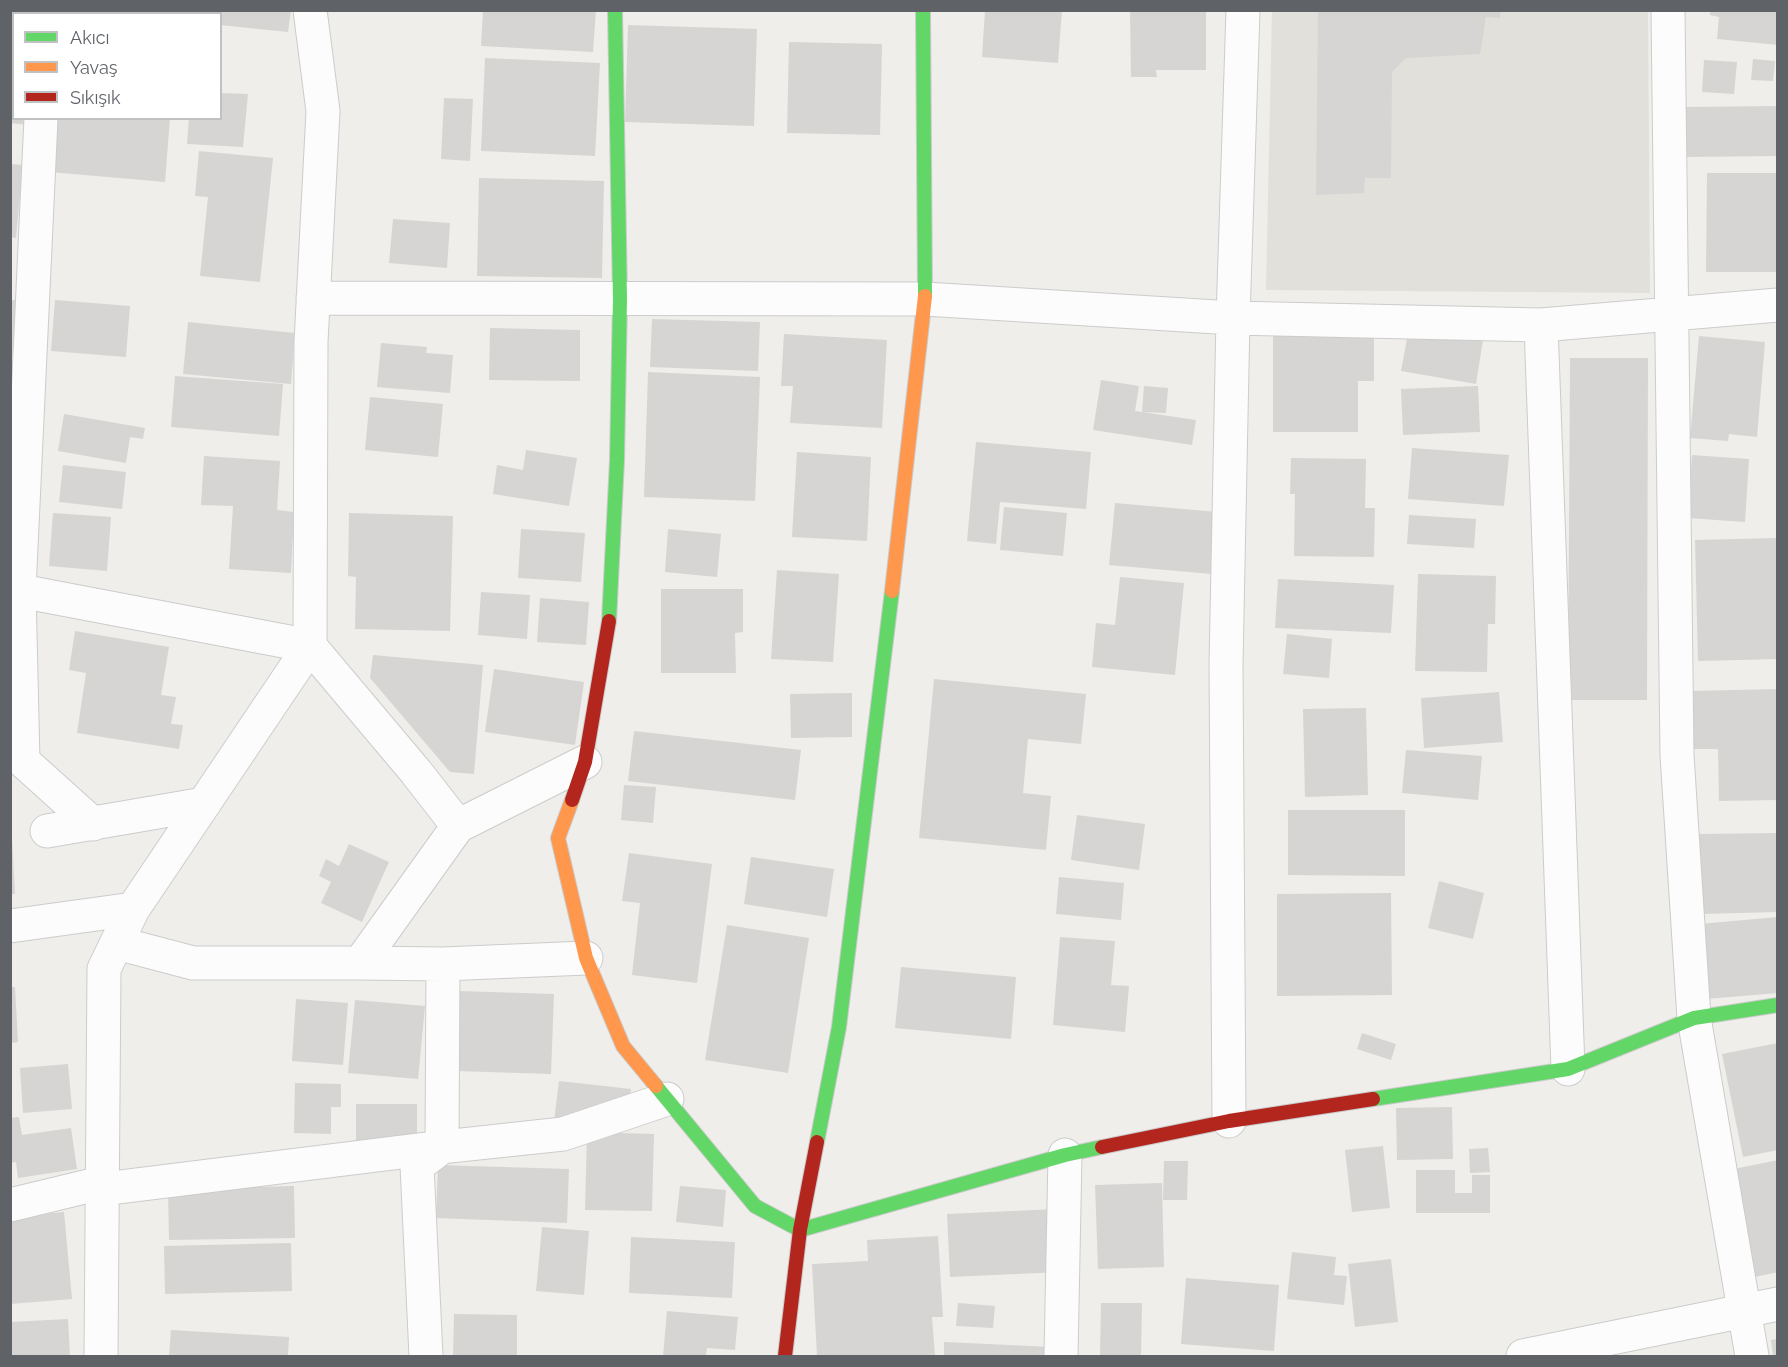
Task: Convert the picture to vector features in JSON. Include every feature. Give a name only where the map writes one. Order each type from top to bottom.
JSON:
[{"type":"street","points":[[101,1356],[104,969],[133,909],[310,646],[311,342],[323,111],[310,10]]},
{"type":"street","points":[[615,10],[620,299],[617,460],[610,612],[585,762],[558,838],[585,958],[623,1046],[755,1206],[800,1230],[1065,1155],[1229,1121],[1568,1069],[1694,1018],[1778,1005]]},
{"type":"street","points":[[785,1356],[800,1230],[839,1027],[876,733],[925,299],[922,10]]},
{"type":"street","points":[[1229,1121],[1226,664],[1233,318],[1243,10]]},
{"type":"street","points":[[1668,10],[1677,755],[1694,1018],[1752,1356]]},
{"type":"street","points":[[30,136],[13,592],[23,761],[93,824]]},
{"type":"street","points":[[313,298],[925,299],[1233,318],[1541,325],[1778,305]]},
{"type":"street","points":[[1541,325],[1568,1069]]},
{"type":"street","points":[[13,592],[310,646],[416,772],[458,826]]},
{"type":"street","points":[[360,963],[458,826],[585,762]]},
{"type":"street","points":[[47,831],[204,804]]},
{"type":"street","points":[[10,926],[133,909]]},
{"type":"street","points":[[117,943],[193,963],[443,964],[585,958]]},
{"type":"street","points":[[442,1147],[443,964]]},
{"type":"street","points":[[10,1205],[102,1186],[563,1134],[667,1099]]},
{"type":"street","points":[[426,1356],[417,1166],[442,1147]]},
{"type":"street","points":[[1061,1356],[1065,1155]]},
{"type":"street","points":[[1523,1356],[1778,1304]]},
{"type":"shaded area","points":[[1272,11],[1648,11],[1650,293],[1266,290]]},
{"type":"building","points":[[187,10],[291,10],[288,32],[222,25],[222,12],[187,12]]},
{"type":"building","points":[[483,10],[596,10],[593,52],[481,46]]},
{"type":"building","points":[[985,10],[1062,10],[1058,63],[982,57]]},
{"type":"building","points":[[1130,10],[1206,10],[1206,70],[1156,70],[1157,77],[1131,77]]},
{"type":"building","points":[[1318,10],[1501,10],[1500,18],[1486,17],[1480,54],[1406,58],[1392,72],[1391,178],[1365,178],[1364,193],[1316,195]]},
{"type":"building","points":[[1710,10],[1778,10],[1778,45],[1717,39],[1719,17],[1710,15]]},
{"type":"building","points":[[628,25],[757,29],[754,126],[625,122]]},
{"type":"building","points":[[789,42],[882,44],[880,135],[787,133]]},
{"type":"building","points":[[10,54],[12,54],[12,120],[28,120],[28,125],[10,123]]},
{"type":"building","points":[[485,58],[600,63],[595,156],[481,151]]},
{"type":"building","points":[[1753,59],[1775,61],[1773,81],[1751,80]]},
{"type":"building","points":[[1704,60],[1737,62],[1734,94],[1702,92]]},
{"type":"building","points":[[222,93],[248,94],[243,147],[187,144],[189,120],[222,120]]},
{"type":"building","points":[[444,98],[473,99],[470,161],[441,159]]},
{"type":"building","points":[[1778,106],[1778,156],[1685,157],[1684,107]]},
{"type":"building","points":[[54,120],[170,120],[165,182],[50,172]]},
{"type":"building","points":[[199,151],[273,158],[260,282],[200,276],[208,197],[195,196]]},
{"type":"building","points":[[10,164],[23,165],[16,238],[10,237]]},
{"type":"building","points":[[1707,173],[1778,173],[1778,272],[1706,272]]},
{"type":"building","points":[[479,178],[604,181],[602,278],[477,276]]},
{"type":"building","points":[[393,219],[450,223],[447,268],[389,263]]},
{"type":"building","points":[[10,300],[25,301],[19,355],[10,354]]},
{"type":"building","points":[[55,300],[130,306],[126,357],[51,351]]},
{"type":"building","points":[[652,319],[760,322],[758,371],[650,367]]},
{"type":"building","points":[[188,322],[295,333],[291,384],[183,374]]},
{"type":"building","points":[[490,328],[580,330],[580,381],[489,380]]},
{"type":"building","points":[[1409,328],[1483,340],[1476,384],[1401,371]]},
{"type":"building","points":[[1273,333],[1374,333],[1374,381],[1358,381],[1358,432],[1273,432]]},
{"type":"building","points":[[784,334],[887,340],[882,428],[790,423],[793,386],[781,386]]},
{"type":"building","points":[[1699,336],[1765,342],[1757,437],[1729,434],[1728,441],[1690,438]]},
{"type":"building","points":[[381,343],[427,347],[426,353],[453,355],[450,393],[377,387]]},
{"type":"building","points":[[1570,358],[1648,358],[1647,700],[1568,700]]},
{"type":"building","points":[[648,372],[760,377],[755,501],[644,497]]},
{"type":"building","points":[[175,376],[283,384],[279,436],[171,427]]},
{"type":"building","points":[[1101,380],[1139,386],[1135,411],[1196,420],[1192,445],[1093,430]]},
{"type":"building","points":[[1144,386],[1168,388],[1166,413],[1142,412]]},
{"type":"building","points":[[1478,386],[1480,432],[1403,435],[1401,389]]},
{"type":"building","points":[[370,397],[443,404],[438,457],[365,450]]},
{"type":"building","points":[[64,414],[145,428],[143,439],[130,437],[126,463],[58,451]]},
{"type":"building","points":[[976,442],[1091,452],[1086,509],[1000,502],[996,544],[967,541]]},
{"type":"building","points":[[1412,448],[1509,455],[1504,506],[1408,499]]},
{"type":"building","points":[[526,450],[577,458],[569,506],[493,494],[497,465],[523,470]]},
{"type":"building","points":[[797,452],[871,457],[867,541],[792,537]]},
{"type":"building","points":[[1692,455],[1749,459],[1745,522],[1688,518]]},
{"type":"building","points":[[204,456],[280,461],[277,510],[294,512],[291,573],[229,569],[233,506],[201,505]]},
{"type":"building","points":[[1291,458],[1366,459],[1365,508],[1375,508],[1374,557],[1294,556],[1295,494],[1290,494]]},
{"type":"building","points":[[63,465],[126,472],[122,509],[59,502]]},
{"type":"building","points":[[1115,503],[1217,512],[1212,574],[1109,565]]},
{"type":"building","points":[[1004,507],[1067,513],[1063,556],[1000,550]]},
{"type":"building","points":[[53,513],[111,517],[107,571],[49,566]]},
{"type":"building","points":[[349,513],[453,516],[450,631],[355,629],[356,577],[348,576]]},
{"type":"building","points":[[1409,515],[1476,519],[1474,548],[1407,544]]},
{"type":"building","points":[[521,529],[585,533],[581,582],[518,578]]},
{"type":"building","points":[[668,529],[721,534],[717,577],[665,572]]},
{"type":"building","points":[[1778,538],[1778,659],[1698,661],[1695,540]]},
{"type":"building","points":[[777,570],[839,574],[833,662],[771,659]]},
{"type":"building","points":[[1418,574],[1496,576],[1495,624],[1488,624],[1487,672],[1415,671]]},
{"type":"building","points":[[1120,577],[1184,583],[1175,675],[1092,667],[1096,623],[1115,625]]},
{"type":"building","points":[[1278,579],[1394,585],[1391,633],[1275,628]]},
{"type":"building","points":[[661,589],[743,589],[743,632],[735,633],[736,673],[661,673]]},
{"type":"building","points":[[481,592],[530,595],[527,639],[478,635]]},
{"type":"building","points":[[540,598],[589,602],[586,645],[537,642]]},
{"type":"building","points":[[75,631],[169,647],[161,695],[176,697],[171,724],[183,725],[179,749],[77,733],[86,673],[69,670]]},
{"type":"building","points":[[1287,634],[1332,639],[1329,678],[1283,674]]},
{"type":"building","points":[[373,655],[483,665],[474,774],[450,772],[370,678]]},
{"type":"building","points":[[494,669],[584,682],[575,745],[485,732]]},
{"type":"building","points":[[934,679],[1086,694],[1081,744],[1028,739],[1023,793],[1051,796],[1046,850],[919,838]]},
{"type":"building","points":[[1778,689],[1778,800],[1719,801],[1718,749],[1692,749],[1691,691]]},
{"type":"building","points":[[1499,692],[1503,742],[1424,748],[1421,698]]},
{"type":"building","points":[[852,693],[852,737],[791,738],[790,694]]},
{"type":"building","points":[[1366,708],[1368,795],[1305,797],[1303,709]]},
{"type":"building","points":[[634,731],[801,750],[795,800],[628,781]]},
{"type":"building","points":[[1406,750],[1482,756],[1478,800],[1402,793]]},
{"type":"building","points":[[624,785],[656,787],[653,823],[621,820]]},
{"type":"building","points":[[1288,810],[1405,810],[1405,876],[1288,875]]},
{"type":"building","points":[[1077,815],[1145,824],[1139,870],[1071,860]]},
{"type":"building","points":[[1778,833],[1778,912],[1701,914],[1699,834]]},
{"type":"building","points":[[10,838],[12,838],[15,894],[10,894]]},
{"type":"building","points":[[349,844],[389,862],[362,922],[321,903],[331,882],[319,876],[326,859],[339,866]]},
{"type":"building","points":[[629,853],[712,864],[697,983],[632,975],[640,903],[622,901]]},
{"type":"building","points":[[751,857],[834,869],[827,917],[744,904]]},
{"type":"building","points":[[1059,877],[1124,883],[1121,920],[1056,914]]},
{"type":"building","points":[[1439,881],[1484,893],[1473,939],[1428,928]]},
{"type":"building","points":[[1391,893],[1392,995],[1277,996],[1277,894]]},
{"type":"building","points":[[1778,917],[1778,993],[1706,999],[1699,924]]},
{"type":"building","points":[[727,925],[809,938],[788,1073],[705,1060]]},
{"type":"building","points":[[1060,937],[1115,941],[1111,985],[1129,986],[1125,1032],[1053,1025]]},
{"type":"building","points":[[901,967],[1016,977],[1011,1039],[895,1028]]},
{"type":"building","points":[[10,987],[15,987],[18,1042],[10,1043]]},
{"type":"building","points":[[459,991],[554,994],[551,1074],[456,1071]]},
{"type":"building","points":[[296,999],[348,1003],[343,1065],[292,1061]]},
{"type":"building","points":[[355,1000],[425,1006],[418,1079],[348,1073]]},
{"type":"building","points":[[1362,1033],[1396,1044],[1391,1060],[1357,1049]]},
{"type":"building","points":[[1778,1043],[1778,1150],[1743,1157],[1722,1054]]},
{"type":"building","points":[[68,1064],[72,1109],[23,1113],[20,1068]]},
{"type":"building","points":[[559,1081],[631,1089],[629,1105],[554,1121]]},
{"type":"building","points":[[295,1083],[341,1084],[341,1107],[331,1107],[331,1134],[294,1133]]},
{"type":"building","points":[[356,1104],[417,1104],[417,1140],[356,1140]]},
{"type":"building","points":[[1452,1107],[1453,1159],[1397,1160],[1396,1108]]},
{"type":"building","points":[[19,1117],[22,1135],[71,1128],[77,1169],[18,1178],[16,1162],[10,1163],[10,1118]]},
{"type":"building","points":[[587,1132],[654,1134],[652,1211],[585,1210]]},
{"type":"building","points":[[1383,1146],[1390,1208],[1352,1212],[1345,1150]]},
{"type":"building","points":[[1488,1148],[1490,1172],[1470,1173],[1469,1149]]},
{"type":"building","points":[[1778,1160],[1778,1272],[1755,1277],[1734,1169]]},
{"type":"building","points":[[1164,1161],[1188,1161],[1187,1200],[1163,1200]]},
{"type":"building","points":[[438,1165],[569,1169],[567,1223],[436,1218]]},
{"type":"building","points":[[1416,1170],[1455,1170],[1455,1193],[1472,1193],[1472,1175],[1490,1175],[1490,1213],[1416,1213]]},
{"type":"building","points":[[1162,1183],[1164,1267],[1098,1269],[1095,1185]]},
{"type":"building","points":[[294,1186],[295,1238],[169,1240],[168,1189]]},
{"type":"building","points":[[680,1186],[726,1190],[723,1227],[676,1222]]},
{"type":"building","points":[[1057,1209],[1060,1272],[950,1277],[947,1214]]},
{"type":"building","points":[[64,1212],[72,1299],[10,1304],[10,1217]]},
{"type":"building","points":[[542,1227],[589,1231],[584,1295],[536,1291]]},
{"type":"building","points":[[938,1236],[943,1317],[932,1317],[935,1356],[817,1356],[812,1264],[868,1261],[867,1240]]},
{"type":"building","points":[[631,1237],[735,1242],[732,1298],[629,1293]]},
{"type":"building","points":[[291,1243],[292,1291],[165,1294],[164,1246]]},
{"type":"building","points":[[1292,1252],[1336,1257],[1334,1275],[1347,1276],[1344,1305],[1287,1299]]},
{"type":"building","points":[[1391,1259],[1398,1322],[1355,1327],[1348,1264]]},
{"type":"building","points":[[1186,1278],[1279,1285],[1274,1351],[1181,1344]]},
{"type":"building","points":[[958,1303],[995,1306],[993,1328],[956,1326]]},
{"type":"building","points":[[1101,1303],[1142,1303],[1141,1356],[1100,1356]]},
{"type":"building","points":[[667,1311],[738,1317],[735,1350],[707,1348],[706,1356],[663,1356]]},
{"type":"building","points":[[454,1314],[517,1315],[517,1356],[453,1356]]},
{"type":"building","points":[[68,1319],[70,1356],[10,1356],[10,1322]]},
{"type":"building","points":[[171,1330],[289,1337],[288,1356],[169,1356]]},
{"type":"building","points":[[1778,1339],[1778,1356],[1773,1356],[1771,1340]]},
{"type":"building","points":[[944,1342],[1053,1347],[1053,1356],[944,1356]]},
{"type":"traffic: fast","points":[[609,621],[617,460],[620,299],[615,10]]},
{"type":"traffic: fast","points":[[923,10],[925,296]]},
{"type":"traffic: fast","points":[[817,1142],[839,1027],[892,591]]},
{"type":"traffic: fast","points":[[1373,1099],[1568,1069],[1694,1018],[1778,1005]]},
{"type":"traffic: fast","points":[[656,1086],[755,1206],[800,1230],[1065,1155],[1102,1147]]},
{"type":"traffic: slow","points":[[892,591],[925,296]]},
{"type":"traffic: slow","points":[[572,800],[558,838],[586,958],[623,1046],[656,1086]]},
{"type":"traffic: jam","points":[[572,800],[585,762],[609,621]]},
{"type":"traffic: jam","points":[[1102,1147],[1229,1121],[1373,1099]]},
{"type":"traffic: jam","points":[[785,1356],[800,1230],[817,1142]]}]
